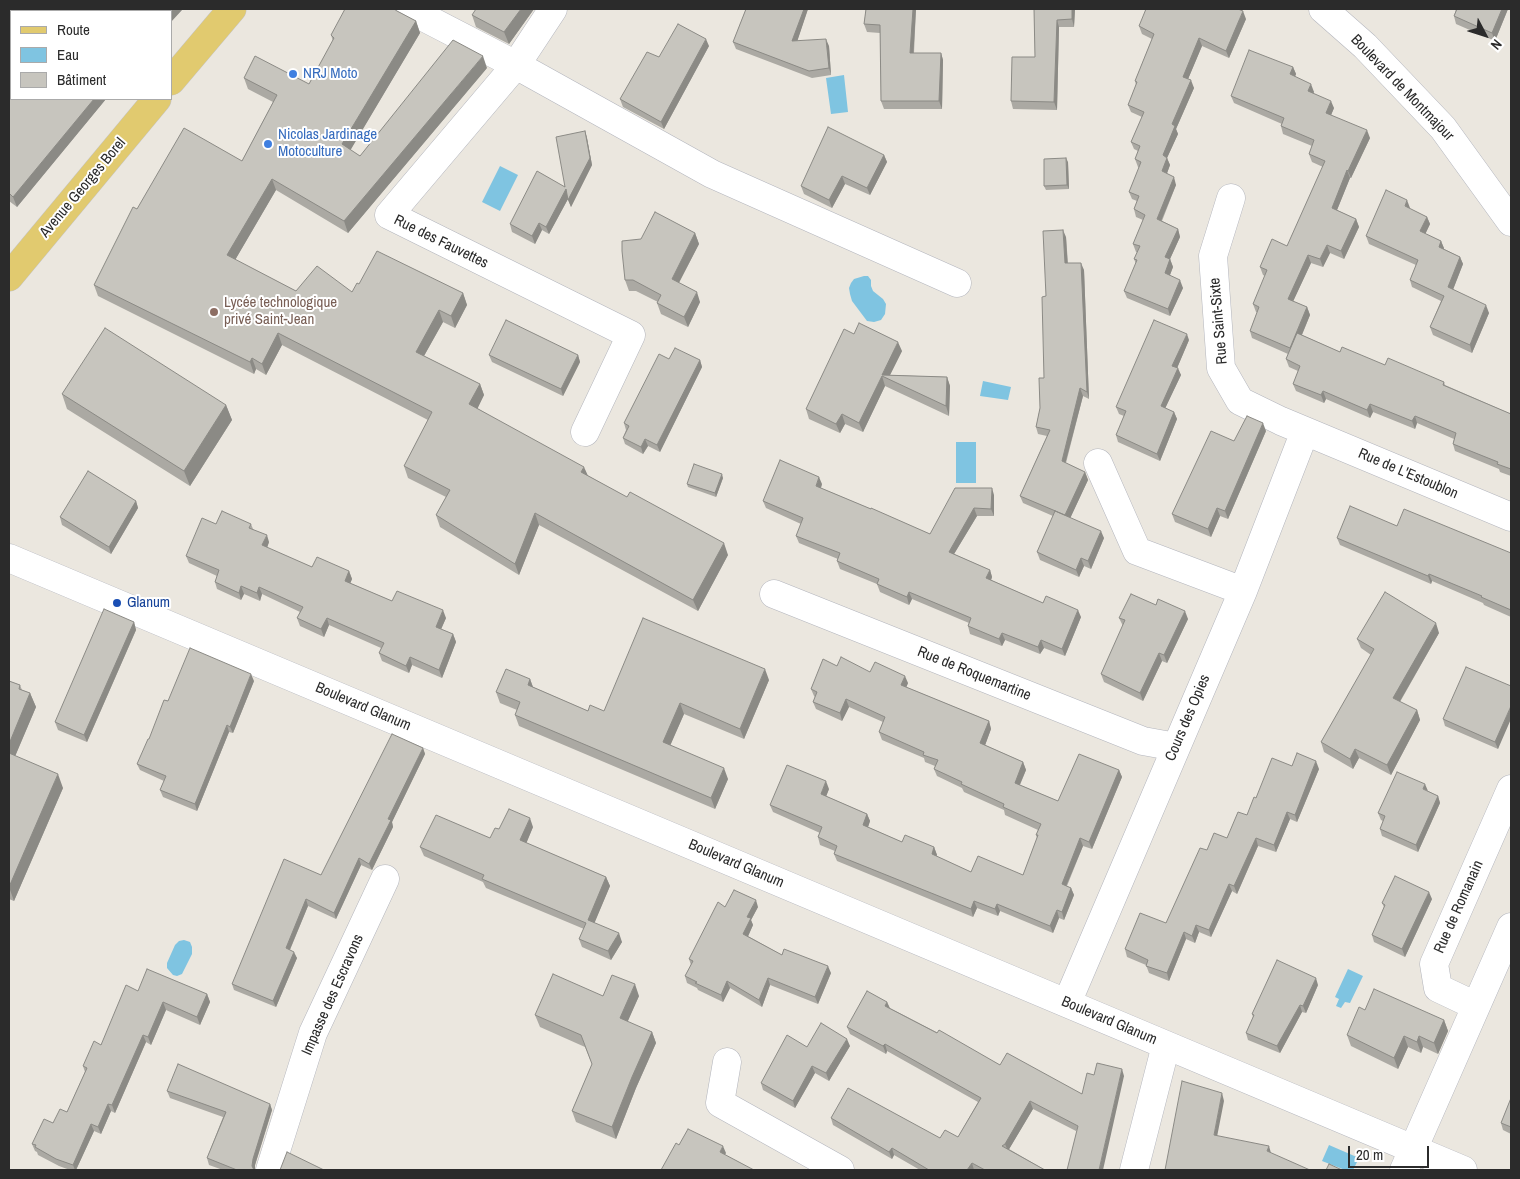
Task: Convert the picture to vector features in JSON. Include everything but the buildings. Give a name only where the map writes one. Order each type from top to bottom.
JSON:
[{"type":"main road","points":[[174,73],[232,9]]},
{"type":"main road","name":"Avenue Georges Borel","points":[[9,277],[156,100]]},
{"type":"street","points":[[408,9],[516,65],[712,174],[957,283]]},
{"type":"street","points":[[516,65],[553,9]]},
{"type":"street","name":"Boulevard de Montmajour","points":[[1323,9],[1364,46],[1443,128],[1511,222]]},
{"type":"street","name":"Rue des Fauvettes","points":[[516,65],[388,215],[631,335],[585,432]]},
{"type":"street","name":"Rue Saint-Sixte","points":[[1231,198],[1214,256],[1221,368],[1240,401],[1305,431]]},
{"type":"street","name":"Rue de L'Estoublon","points":[[1305,431],[1511,517]]},
{"type":"street","name":"Cours des Opies","points":[[1067,1003],[1243,591],[1305,431]]},
{"type":"street","points":[[1098,464],[1137,551],[1243,591]]},
{"type":"street","name":"Boulevard Glanum","points":[[9,558],[1166,1045],[1408,1160],[1464,1170]]},
{"type":"street","name":"Rue de Roquemartine","points":[[774,594],[1142,740],[1176,747]]},
{"type":"street","name":"Rue de Romanain","points":[[1476,1006],[1438,988],[1434,964],[1511,790]]},
{"type":"street","name":"Impasse des Escravons","points":[[270,1170],[313,1034],[385,879]]},
{"type":"street","points":[[1408,1160],[1511,927]]},
{"type":"street","points":[[1134,1170],[1166,1045]]},
{"type":"street","points":[[727,1062],[720,1103],[840,1170]]},
{"type":"water","points":[[844,75],[848,112],[831,114],[826,78]]},
{"type":"water","points":[[500,166],[518,175],[500,211],[482,202]]},
{"type":"water","points":[[868,276],[871,280],[873,291],[886,304],[885,314],[881,320],[867,321],[852,301],[849,288],[851,283],[854,279]]},
{"type":"water","points":[[983,381],[1011,387],[1008,400],[980,396]]},
{"type":"water","points":[[956,442],[976,442],[976,483],[956,483]]},
{"type":"water","points":[[179,941],[190,942],[192,954],[182,974],[173,975],[167,968],[167,963],[175,945]]},
{"type":"water","points":[[1348,969],[1363,976],[1350,1003],[1345,1002],[1341,1008],[1336,1006],[1339,999],[1335,997]]},
{"type":"water","points":[[1329,1145],[1359,1158],[1353,1170],[1345,1170],[1322,1161]]},
{"type":"place","name":"NRJ Moto","points":[[293,74]]},
{"type":"place","name":"Nicolas Jardinage Motoculture","points":[[268,144]]},
{"type":"place","name":"Lycée technologique privé Saint-Jean","points":[[214,312]]},
{"type":"place","name":"Glanum","points":[[117,603]]}]
